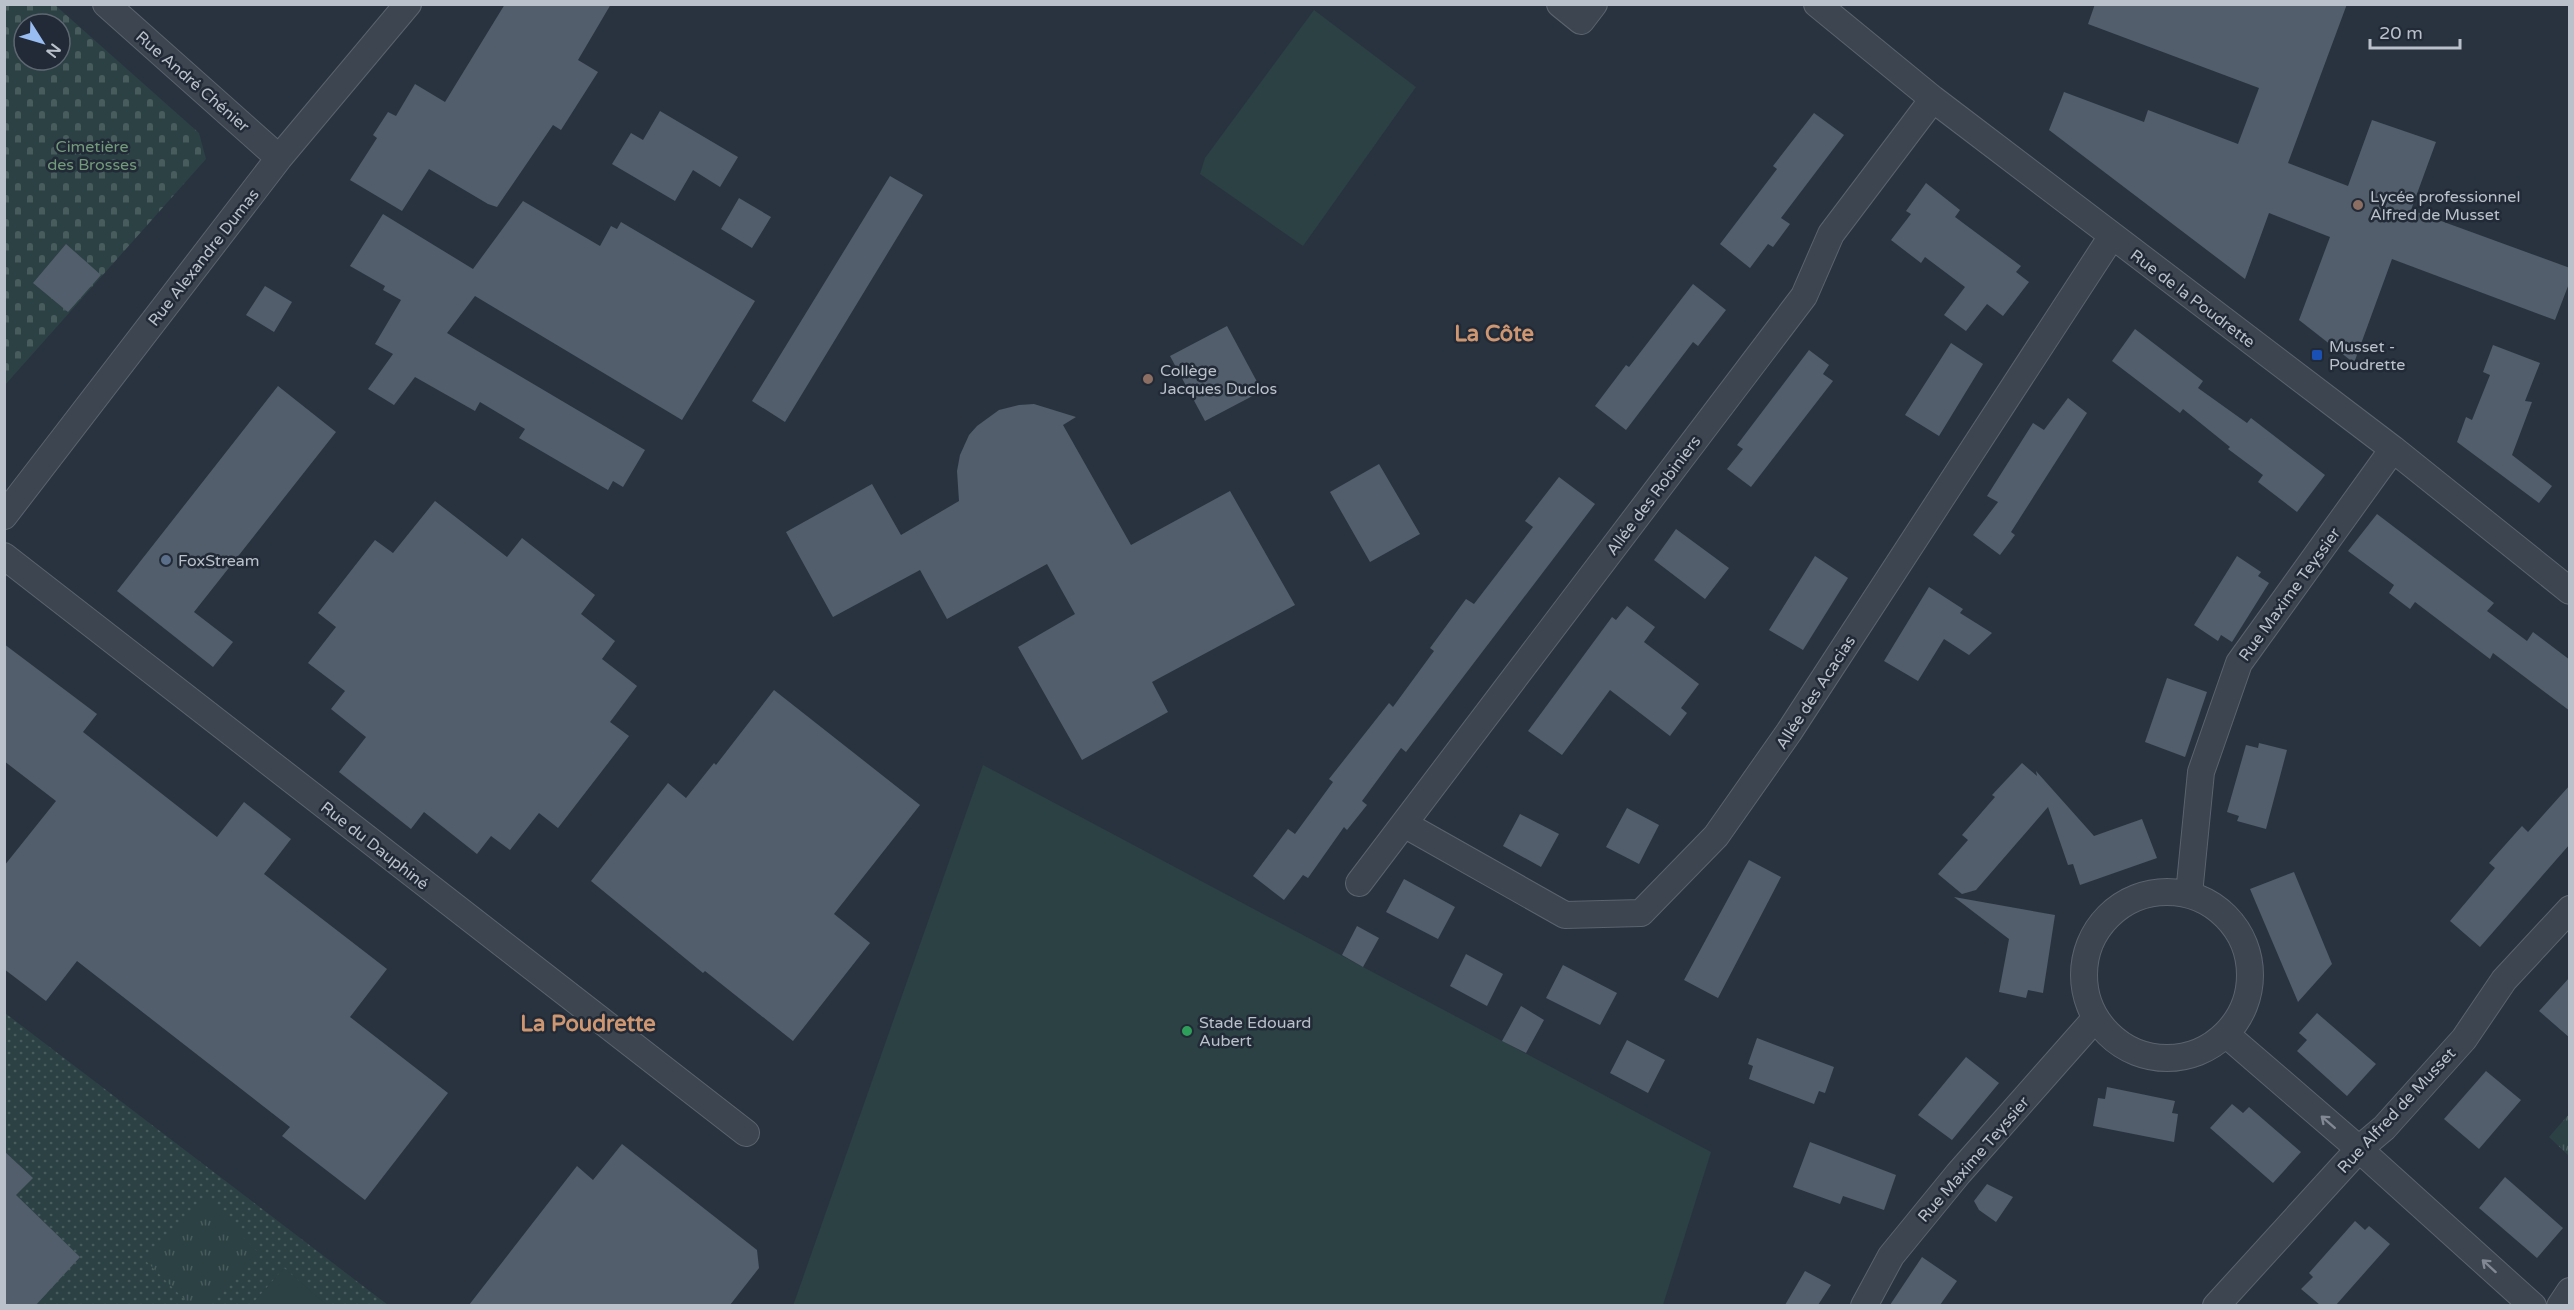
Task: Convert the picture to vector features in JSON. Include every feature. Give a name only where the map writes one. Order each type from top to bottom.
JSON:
[{"type":"street","name":"Rue André Chénier","points":[[106,4],[279,158]]},
{"type":"street","name":"Rue Alexandre Dumas","points":[[4,516],[279,158],[408,4]]},
{"type":"street","points":[[1560,4],[1581,21],[1594,4]]},
{"type":"street","name":"Rue de la Poudrette","points":[[1817,4],[1933,99],[2393,449],[2570,591]]},
{"type":"street","name":"Allée des Robiniers","points":[[1359,883],[1804,296],[1831,234],[1933,99]]},
{"type":"street","name":"Allée des Acacias","points":[[1404,824],[1565,915],[1641,913],[1716,836],[1789,732],[2112,236]]},
{"type":"street","name":"Rue Maxime Teyssier","points":[[2189,894],[2201,772],[2239,663],[2393,449]]},
{"type":"street","name":"Rue du Dauphiné","points":[[4,556],[746,1133]]},
{"type":"street","points":[[2164,891],[2189,894],[2220,912],[2241,936],[2249,960],[2250,989],[2243,1009],[2228,1036],[2207,1048],[2180,1057],[2164,1059],[2136,1053],[2111,1040],[2094,1020],[2083,978],[2086,951],[2100,925],[2117,908],[2143,894],[2164,891]]},
{"type":"street","name":"Rue Alfred de Musset","points":[[2224,1304],[2359,1149],[2384,1128],[2464,1039],[2504,980],[2570,909]]},
{"type":"street","name":"Rue Maxime Teyssier","points":[[1864,1305],[1891,1256],[1958,1174],[2094,1020]]},
{"type":"street","points":[[2228,1036],[2359,1149],[2533,1305]]},
{"type":"street","points":[[2560,1305],[2570,1291]]},
{"type":"green space","name":"Cimetière des Brosses","points":[[5,5],[55,5],[63,12],[12,12],[12,72],[72,72],[72,20],[199,133],[206,159],[5,385]]},
{"type":"green space","points":[[1314,10],[1416,87],[1303,246],[1200,174],[1205,158]]},
{"type":"green space","name":"Stade Edouard Aubert","points":[[983,765],[1711,1152],[1663,1305],[793,1306]]},
{"type":"green space","points":[[5,1013],[388,1305],[5,1305]]},
{"type":"green space","points":[[2569,1114],[2569,1156],[2549,1137]]},
{"type":"green space","points":[[205,1198],[261,1255],[209,1305],[190,1305],[144,1259]]},
{"type":"green space","points":[[284,1268],[327,1305],[251,1305]]},
{"type":"building","points":[[505,4],[611,4],[578,60],[598,72],[561,130],[553,125],[497,207],[429,169],[402,211],[350,180],[377,138],[373,135],[388,112],[396,116],[415,84],[445,102]]},
{"type":"building","points":[[2095,4],[2347,4],[2288,163],[2348,186],[2372,120],[2436,142],[2411,210],[2570,268],[2570,281],[2555,320],[2392,259],[2354,363],[2299,320],[2330,237],[2269,213],[2245,279],[2049,130],[2064,92],[2144,122],[2148,110],[2238,144],[2259,88],[2088,24]]},
{"type":"building","points":[[660,111],[738,157],[720,187],[693,170],[675,201],[612,164],[631,133],[643,140]]},
{"type":"building","points":[[1814,113],[1844,135],[1781,218],[1790,224],[1773,247],[1768,244],[1750,268],[1720,244],[1777,169],[1773,166]]},
{"type":"building","points":[[890,176],[923,195],[785,422],[752,401]]},
{"type":"building","points":[[1926,183],[1960,210],[1955,217],[2021,266],[2016,272],[2029,282],[2003,316],[1987,304],[1966,331],[1944,315],[1965,287],[1925,257],[1921,263],[1891,240],[1911,214],[1906,211]]},
{"type":"building","points":[[739,198],[771,217],[752,248],[721,229]]},
{"type":"building","points":[[523,201],[600,246],[611,226],[617,229],[621,222],[755,301],[682,420],[475,296],[447,333],[645,450],[623,487],[613,481],[608,490],[519,438],[525,429],[480,402],[475,411],[415,377],[394,405],[368,389],[393,354],[375,344],[401,300],[383,290],[385,286],[350,266],[383,214],[473,269]]},
{"type":"building","points":[[66,244],[101,275],[68,312],[33,283]]},
{"type":"building","points":[[1693,284],[1726,310],[1698,346],[1693,342],[1626,430],[1595,406],[1626,365],[1629,367]]},
{"type":"building","points":[[265,286],[292,302],[274,332],[246,315]]},
{"type":"building","points":[[1227,326],[1262,391],[1205,421],[1170,356]]},
{"type":"building","points":[[2135,329],[2203,381],[2198,388],[2247,423],[2251,418],[2325,475],[2297,512],[2258,482],[2263,475],[2228,449],[2230,447],[2183,409],[2180,413],[2112,361]]},
{"type":"building","points":[[1951,343],[1983,364],[1939,436],[1905,415]]},
{"type":"building","points":[[2493,345],[2540,363],[2525,401],[2532,402],[2512,455],[2552,486],[2539,503],[2457,442],[2466,417],[2472,420],[2490,375],[2483,372]]},
{"type":"building","points":[[1809,350],[1829,365],[1823,374],[1833,381],[1751,487],[1727,469],[1743,449],[1737,445]]},
{"type":"building","points":[[278,386],[336,432],[194,612],[233,642],[213,667],[117,591]]},
{"type":"building","points":[[2068,398],[2087,413],[2011,532],[2015,535],[2000,555],[1973,535],[1998,502],[1987,496],[2033,423],[2044,430]]},
{"type":"building","points":[[1034,404],[1076,417],[1063,425],[1131,545],[1230,491],[1295,605],[1152,682],[1168,712],[1082,760],[1018,647],[1075,614],[1047,564],[947,619],[920,570],[833,617],[786,532],[872,484],[901,535],[959,501],[957,471],[960,455],[969,435],[977,426],[999,410]]},
{"type":"building","points":[[1379,464],[1420,534],[1370,562],[1330,492]]},
{"type":"building","points":[[1559,477],[1595,504],[1406,752],[1401,748],[1362,801],[1367,805],[1347,830],[1344,827],[1308,878],[1303,875],[1284,900],[1253,876],[1288,829],[1295,834],[1333,782],[1329,779],[1389,703],[1393,707],[1434,651],[1430,648],[1466,599],[1474,604],[1533,527],[1525,521]]},
{"type":"building","points":[[435,501],[507,557],[522,538],[595,595],[581,614],[615,641],[602,659],[637,686],[610,722],[629,736],[558,828],[539,813],[510,850],[491,836],[477,854],[424,812],[411,829],[339,772],[366,737],[331,709],[345,691],[308,663],[336,627],[318,613],[375,540],[393,553]]},
{"type":"building","points":[[2377,514],[2494,603],[2487,611],[2527,641],[2533,632],[2570,660],[2570,711],[2493,653],[2490,659],[2415,602],[2410,609],[2389,593],[2394,585],[2348,551]]},
{"type":"building","points":[[1676,529],[1729,568],[1705,599],[1654,560]]},
{"type":"building","points":[[1815,556],[1848,578],[1803,650],[1769,630]]},
{"type":"building","points":[[2237,556],[2261,572],[2258,576],[2269,583],[2232,642],[2221,635],[2218,641],[2194,625]]},
{"type":"building","points":[[1929,587],[1963,609],[1960,613],[1992,633],[1969,655],[1944,639],[1918,681],[1884,661]]},
{"type":"building","points":[[1627,606],[1655,627],[1644,642],[1699,684],[1681,708],[1687,713],[1670,736],[1610,690],[1562,755],[1528,731],[1612,617],[1616,620]]},
{"type":"building","points":[[4,644],[97,714],[83,732],[217,837],[244,802],[291,839],[264,874],[387,969],[350,1017],[448,1093],[365,1200],[282,1136],[290,1127],[77,961],[46,1001],[4,969],[4,866],[56,801],[4,761]]},
{"type":"building","points":[[2167,678],[2207,692],[2185,757],[2145,742]]},
{"type":"building","points":[[774,690],[920,805],[834,914],[870,943],[793,1041],[705,971],[703,973],[591,881],[668,783],[686,798],[714,763],[716,765]]},
{"type":"building","points":[[2259,743],[2287,750],[2266,829],[2237,821],[2239,816],[2227,812],[2246,745],[2258,748]]},
{"type":"building","points":[[2022,763],[2037,776],[2036,771],[2094,836],[2142,819],[2157,858],[2080,885],[2073,864],[2068,865],[2048,807],[1976,890],[1962,894],[1938,874],[1968,840],[1962,835],[1995,797],[1992,795]]},
{"type":"building","points":[[2570,785],[2570,844],[2480,947],[2450,921],[2495,868],[2489,863],[2522,826],[2528,832]]},
{"type":"building","points":[[1627,808],[1659,825],[1639,864],[1606,847]]},
{"type":"building","points":[[1520,814],[1559,834],[1541,867],[1503,846]]},
{"type":"building","points":[[1749,860],[1781,877],[1718,998],[1684,980]]},
{"type":"building","points":[[2294,872],[2332,964],[2298,1002],[2250,889]]},
{"type":"building","points":[[1404,879],[1455,907],[1438,939],[1386,912]]},
{"type":"building","points":[[1954,897],[2055,915],[2043,993],[2028,990],[2026,998],[1999,992],[2009,939]]},
{"type":"building","points":[[1357,926],[1379,938],[1363,967],[1342,955]]},
{"type":"building","points":[[1466,954],[1503,974],[1487,1006],[1450,986]]},
{"type":"building","points":[[1563,965],[1617,993],[1600,1025],[1546,998]]},
{"type":"building","points":[[2570,977],[2570,1038],[2539,1011]]},
{"type":"building","points":[[1521,1006],[1544,1020],[1526,1053],[1502,1041]]},
{"type":"building","points":[[2317,1013],[2376,1064],[2347,1096],[2297,1051],[2307,1040],[2299,1033]]},
{"type":"building","points":[[1757,1038],[1834,1067],[1825,1093],[1819,1091],[1814,1104],[1749,1079],[1753,1066],[1748,1064]]},
{"type":"building","points":[[1627,1040],[1665,1060],[1648,1093],[1610,1073]]},
{"type":"building","points":[[1966,1057],[1999,1083],[1952,1140],[1918,1115]]},
{"type":"building","points":[[2486,1071],[2521,1100],[2479,1149],[2444,1119]]},
{"type":"building","points":[[2107,1087],[2175,1101],[2172,1113],[2178,1114],[2174,1142],[2093,1126],[2098,1098],[2105,1099]]},
{"type":"building","points":[[2232,1104],[2243,1113],[2249,1107],[2301,1152],[2273,1183],[2210,1128]]},
{"type":"building","points":[[1810,1142],[1896,1175],[1884,1210],[1843,1196],[1840,1204],[1793,1187]]},
{"type":"building","points":[[622,1144],[757,1250],[759,1268],[730,1305],[469,1305],[577,1166],[593,1180]]},
{"type":"building","points":[[4,1151],[33,1178],[16,1195],[80,1257],[36,1305],[4,1305]]},
{"type":"building","points":[[2505,1177],[2563,1228],[2537,1258],[2479,1208]]},
{"type":"building","points":[[1987,1184],[2013,1197],[1996,1222],[1979,1210],[1974,1201]]},
{"type":"building","points":[[2355,1221],[2365,1230],[2369,1226],[2390,1244],[2336,1305],[2320,1305],[2301,1289],[2313,1277],[2309,1273]]},
{"type":"building","points":[[1922,1257],[1957,1281],[1940,1305],[1890,1305]]},
{"type":"building","points":[[1805,1271],[1831,1285],[1818,1305],[1785,1305]]},
{"type":"place","name":"Lycée professionnel Alfred de Musset","points":[[2358,205]]},
{"type":"place","name":"Musset - Poudrette","points":[[2317,355]]},
{"type":"place","name":"Collège Jacques Duclos","points":[[1148,379]]},
{"type":"place","name":"FoxStream","points":[[166,560]]},
{"type":"place","name":"Stade Edouard Aubert","points":[[1187,1031]]},
{"type":"district","name":"La Côte","points":[[1494,333]]},
{"type":"district","name":"La Poudrette","points":[[588,1023]]}]
